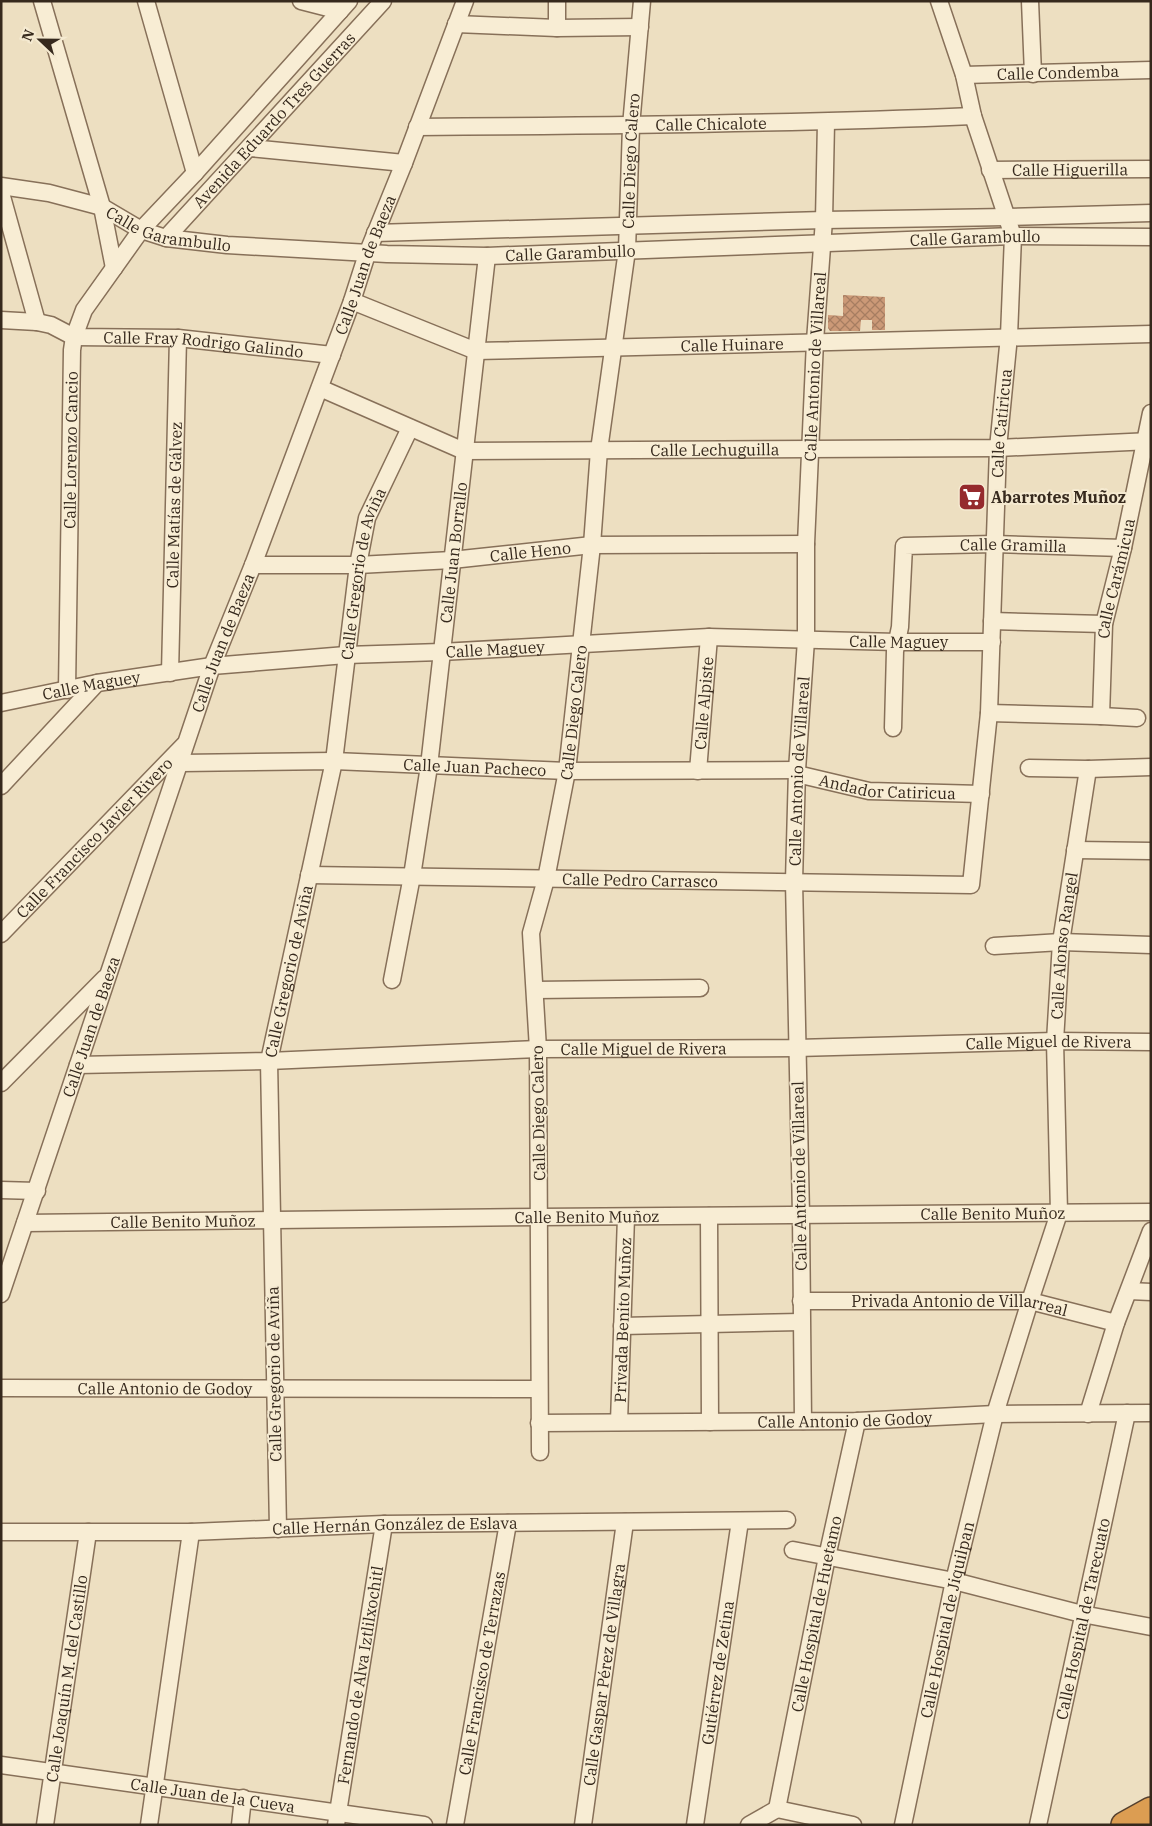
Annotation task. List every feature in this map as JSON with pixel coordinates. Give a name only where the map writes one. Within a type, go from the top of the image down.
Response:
[{"type":"highway","points":[[1124,1825],[1151,1810]]},
{"type":"street","points":[[42,1],[102,208],[114,268]]},
{"type":"street","points":[[146,1],[195,173]]},
{"type":"street","points":[[301,1],[344,6]]},
{"type":"street","name":"Avenida Eduardo Tres Guerras","points":[[166,238],[383,1]]},
{"type":"street","name":"Calle Juan de Baeza","points":[[1,1294],[181,763],[212,666],[253,565],[352,301],[367,254],[404,163],[464,1]]},
{"type":"street","points":[[556,28],[557,1]]},
{"type":"street","name":"Calle Diego Calero","points":[[540,1452],[538,1049],[531,933],[546,879],[567,771],[592,545],[599,450],[627,250],[632,126],[642,1]]},
{"type":"street","name":"Calle Catiricua","points":[[939,1],[964,75],[973,116],[990,170],[1013,236],[1009,336],[998,448],[989,713],[971,885]]},
{"type":"street","points":[[1030,1],[1033,74]]},
{"type":"street","name":"Avenida Eduardo Tres Guerras","points":[[141,230],[195,173],[344,6]]},
{"type":"street","points":[[456,24],[556,28],[640,27]]},
{"type":"street","name":"Calle Condemba","points":[[964,75],[1151,70]]},
{"type":"street","name":"Calle Chicalote","points":[[417,127],[632,126],[826,122],[973,116]]},
{"type":"street","name":"Calle Antonio de Villareal","points":[[802,1421],[801,1215],[794,881],[797,772],[806,640],[806,544],[815,341],[824,220],[826,122]]},
{"type":"street","points":[[250,148],[404,163]]},
{"type":"street","name":"Calle Higuerilla","points":[[990,170],[1151,169]]},
{"type":"street","name":"Calle Garambullo","points":[[1,186],[49,193],[102,208],[141,230],[166,238],[227,245],[367,254],[487,256],[1013,236],[1151,237]]},
{"type":"street","points":[[1,193],[37,322]]},
{"type":"street","name":"Calle Garambullo","points":[[375,233],[1151,213]]},
{"type":"street","name":"Calle Lorenzo Cancio","points":[[67,690],[72,350],[74,337],[84,310],[141,230]]},
{"type":"street","name":"Calle Juan Borrallo","points":[[392,980],[412,876],[429,766],[487,256]]},
{"type":"street","name":"Calle Huinare","points":[[352,301],[476,351],[1009,336],[1151,334]]},
{"type":"street","points":[[1,320],[37,322],[51,325],[74,337]]},
{"type":"street","name":"Calle Fray Rodrigo Galindo","points":[[74,337],[178,338],[332,355]]},
{"type":"street","name":"Calle Matías de Gálvez","points":[[170,673],[178,338]]},
{"type":"street","name":"Calle Lechuguilla","points":[[320,388],[464,451],[998,448],[1148,441]]},
{"type":"street","name":"Calle Carámicua","points":[[1101,716],[1104,624],[1148,441],[1151,413]]},
{"type":"street","name":"Calle Gregorio de Aviña","points":[[278,1529],[269,1061],[334,762],[358,565],[367,518],[410,428]]},
{"type":"street","name":"Calle Heno","points":[[253,565],[358,565],[452,560],[592,545],[806,544]]},
{"type":"street","name":"Calle Gramilla","points":[[897,642],[900,627],[904,546],[994,544],[1123,548]]},
{"type":"street","points":[[992,621],[1104,624]]},
{"type":"street","name":"Calle Maguey","points":[[1,703],[97,683],[212,666],[346,655],[441,652],[709,637],[897,642],[992,642]]},
{"type":"street","name":"Calle Alpiste","points":[[698,771],[709,637]]},
{"type":"street","points":[[893,728],[895,651],[897,642]]},
{"type":"street","points":[[1,786],[97,683]]},
{"type":"street","points":[[989,713],[1137,718]]},
{"type":"street","name":"Calle Francisco Javier Rivero","points":[[1,934],[187,742]]},
{"type":"street","name":"Calle Juan Pacheco","points":[[181,763],[334,762],[567,771],[797,772]]},
{"type":"street","points":[[1029,768],[1151,767]]},
{"type":"street","name":"Calle Alonso Rangel","points":[[995,1414],[1059,1213],[1055,1041],[1061,942],[1088,769]]},
{"type":"street","name":"Andador Catiricua","points":[[797,772],[869,791],[981,794]]},
{"type":"street","points":[[1075,850],[1151,851]]},
{"type":"street","name":"Calle Pedro Carrasco","points":[[309,874],[971,885]]},
{"type":"street","points":[[994,946],[1061,942],[1151,945]]},
{"type":"street","points":[[1,1083],[108,974]]},
{"type":"street","points":[[535,990],[700,988]]},
{"type":"street","name":"Calle Miguel de Rivera","points":[[78,1065],[269,1061],[538,1049],[797,1048],[1055,1041],[1151,1042]]},
{"type":"street","points":[[1,1190],[37,1191]]},
{"type":"street","name":"Calle Benito Muñoz","points":[[24,1223],[1151,1212]]},
{"type":"street","points":[[709,1216],[710,1422]]},
{"type":"street","name":"Privada Benito Muñoz","points":[[619,1422],[626,1217]]},
{"type":"street","points":[[1088,1414],[1116,1323],[1151,1232]]},
{"type":"street","points":[[1129,1291],[1151,1292]]},
{"type":"street","name":"Privada Antonio de Villarreal","points":[[801,1301],[1030,1301],[1116,1323]]},
{"type":"street","points":[[622,1326],[801,1322]]},
{"type":"street","name":"Calle Antonio de Godoy","points":[[1,1388],[539,1389]]},
{"type":"street","name":"Calle Antonio de Godoy","points":[[539,1423],[857,1421],[995,1414],[1151,1412]]},
{"type":"street","name":"Calle Hospital de Tarecuato","points":[[1038,1825],[1082,1614],[1127,1413]]},
{"type":"street","name":"Calle Hospital de Jiquilpan","points":[[903,1825],[954,1581],[995,1414]]},
{"type":"street","name":"Calle Hospital de Huetamo","points":[[776,1809],[857,1421]]},
{"type":"street","name":"Calle Hernán González de Eslava","points":[[1,1532],[191,1532],[384,1524],[787,1520]]},
{"type":"street","name":"Gutiérrez de Zetina","points":[[695,1825],[740,1521]]},
{"type":"street","name":"Calle Gaspar Pérez de Villagra","points":[[583,1825],[625,1522]]},
{"type":"street","name":"Calle Francisco de Terrazas","points":[[455,1825],[508,1523]]},
{"type":"street","name":"Fernando de Alva Iztlilxochitl","points":[[337,1819],[384,1524]]},
{"type":"street","name":"Calle Joaquín M. del Castillo","points":[[45,1825],[88,1532]]},
{"type":"street","points":[[148,1825],[191,1532]]},
{"type":"street","points":[[793,1550],[954,1581],[1082,1614],[1151,1627]]},
{"type":"street","name":"Calle Juan de la Cueva","points":[[1,1765],[244,1798],[337,1819],[424,1825]]},
{"type":"street","points":[[240,1825],[244,1798]]},
{"type":"street","points":[[749,1825],[776,1809],[853,1825]]},
{"type":"building","points":[[843,295],[885,297],[885,330],[872,330],[872,320],[861,320],[860,331],[830,331],[828,328],[828,315],[843,316]]},
{"type":"place","name":"Abarrotes Muñoz","points":[[972,497]]}]
